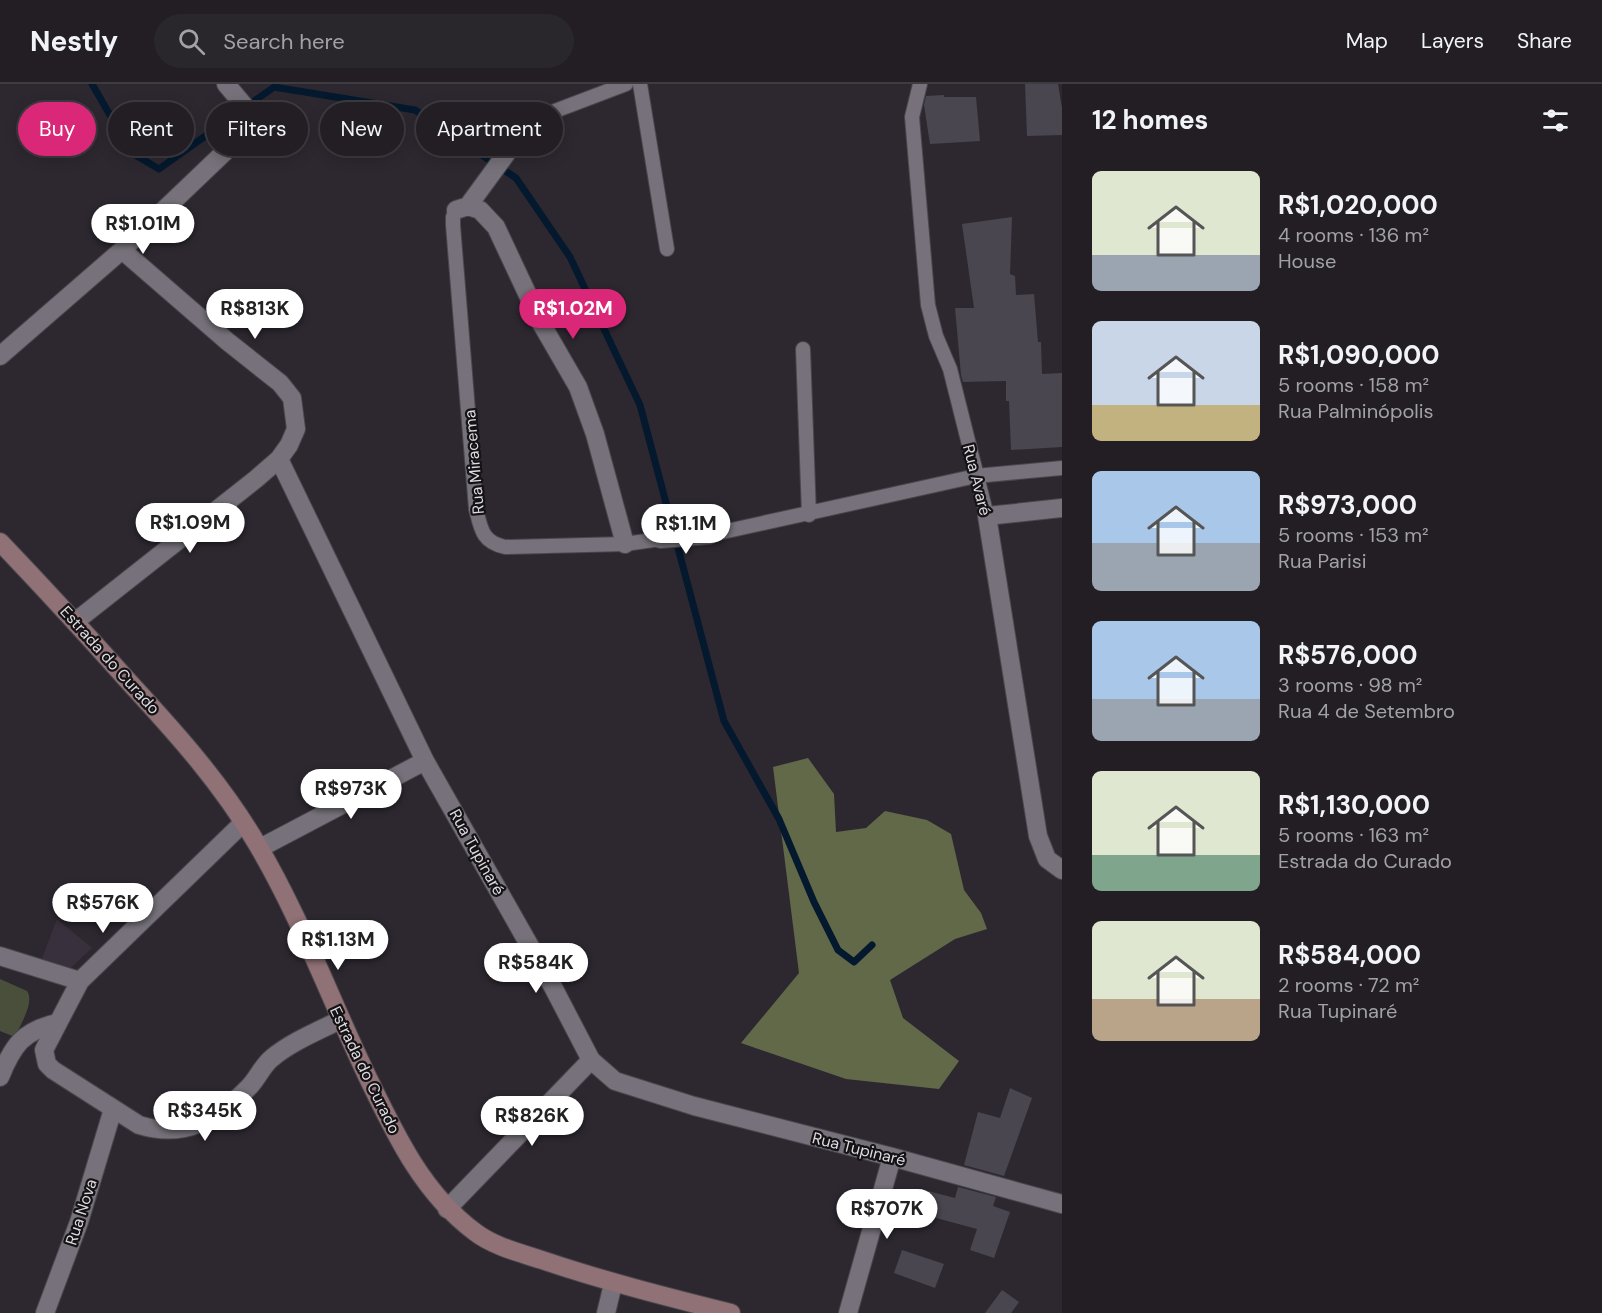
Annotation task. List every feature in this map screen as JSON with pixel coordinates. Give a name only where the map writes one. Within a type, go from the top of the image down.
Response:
[{"type":"main road","name":"Estrada do Curado","points":[[0,542],[76,621],[199,759],[260,848],[404,1151],[447,1209],[477,1234],[513,1250],[613,1284],[731,1313]]},
{"type":"street","points":[[0,356],[122,250],[257,121],[226,84]]},
{"type":"street","points":[[462,208],[504,156]]},
{"type":"street","points":[[462,208],[480,210],[496,228],[541,323],[578,387],[595,434],[625,544]]},
{"type":"street","points":[[76,621],[279,459],[296,429],[292,398],[280,383],[122,250]]},
{"type":"street","name":"Rua Tupinaré","points":[[279,459],[425,760],[553,987],[591,1060],[615,1081],[660,1095],[1062,1204]]},
{"type":"street","points":[[987,516],[1062,508]]},
{"type":"street","name":"Rua Avaré","points":[[987,516],[1038,836],[1047,859],[1062,870]]},
{"type":"street","name":"Rua Miracema","points":[[660,539],[708,536]]},
{"type":"street","points":[[260,848],[425,760]]},
{"type":"street","points":[[243,823],[80,981],[44,1050],[47,1064],[139,1125],[154,1130],[173,1131],[194,1127],[214,1116],[249,1088],[273,1057],[340,1020]]},
{"type":"street","points":[[0,956],[80,981]]},
{"type":"street","points":[[0,1077],[16,1044],[32,1031],[57,1023]]},
{"type":"street","points":[[447,1209],[591,1060]]},
{"type":"street","name":"Rua Nova","points":[[45,1313],[79,1222],[114,1109]]},
{"type":"street","points":[[848,1313],[892,1157]]},
{"type":"street","points":[[606,1313],[613,1284]]},
{"type":"lane","points":[[563,108],[626,84]]},
{"type":"lane","points":[[640,84],[667,249]]},
{"type":"lane","name":"Rua Avaré","points":[[920,84],[912,117],[928,305],[936,336],[950,369],[987,516]]},
{"type":"lane","name":"Rua Miracema","points":[[462,208],[453,217],[453,225],[476,509],[482,534],[487,540],[505,546],[625,544],[660,539]]},
{"type":"lane","points":[[803,349],[809,515]]},
{"type":"lane","name":"Rua Miracema","points":[[708,536],[976,476],[1062,468]]},
{"type":"shaded area","points":[[57,919],[92,948],[65,973],[40,964]]},
{"type":"green space","points":[[808,758],[834,794],[836,832],[866,828],[885,811],[927,820],[951,834],[964,890],[981,913],[987,929],[955,939],[890,980],[903,1018],[959,1061],[939,1089],[846,1079],[741,1043],[799,973],[773,767]]},
{"type":"green space","points":[[0,979],[27,991],[29,996],[26,1014],[15,1037],[0,1031]]},
{"type":"building","points":[[1025,84],[1058,84],[1062,108],[1062,135],[1027,136]]},
{"type":"building","points":[[944,95],[944,97],[976,97],[980,141],[930,144],[924,105],[926,96]]},
{"type":"building","points":[[1012,217],[1010,274],[1015,276],[1016,295],[1034,294],[1038,342],[1041,342],[1042,374],[1062,373],[1062,447],[1011,450],[1006,381],[963,382],[961,375],[955,308],[974,308],[962,224]]},
{"type":"building","points":[[1010,1088],[1032,1098],[1004,1176],[964,1165],[978,1112],[1000,1118]]},
{"type":"building","points":[[958,1187],[996,1197],[993,1206],[1010,1212],[994,1258],[970,1250],[977,1229],[914,1212],[920,1189],[955,1198]]},
{"type":"building","points":[[902,1250],[944,1264],[935,1288],[894,1273]]},
{"type":"building","points":[[1002,1290],[1019,1302],[1011,1313],[985,1313]]},
{"type":"waterway","points":[[92,84],[132,153],[159,169],[274,87],[415,110],[516,178],[570,257],[640,405],[724,721],[779,819],[814,902],[838,950],[854,962],[872,945]]}]
